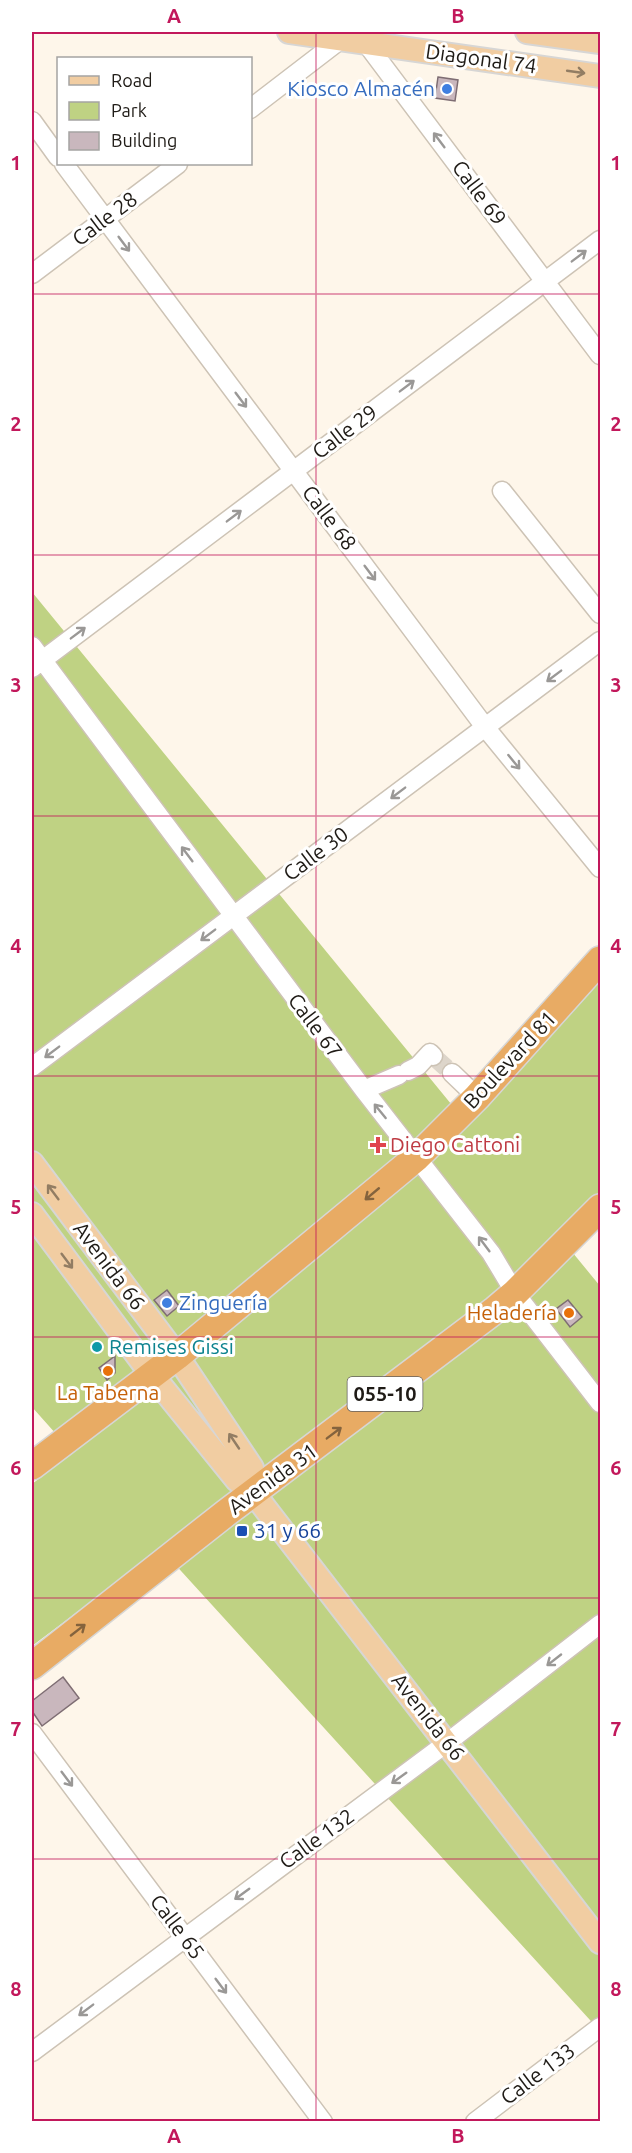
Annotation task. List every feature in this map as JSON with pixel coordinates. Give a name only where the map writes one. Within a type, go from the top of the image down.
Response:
[{"type":"highway","name":"Boulevard 81","points":[[417,1157],[477,1097],[600,960]]},
{"type":"highway","points":[[32,1466],[177,1356],[417,1157]]},
{"type":"highway","name":"055-10","points":[[516,1293],[600,1208]]},
{"type":"highway","name":"Avenida 31","points":[[32,1666],[226,1514],[516,1293]]},
{"type":"main road","name":"Diagonal 74","points":[[289,32],[354,36],[600,76]]},
{"type":"main road","name":"Diagonal 74","points":[[527,32],[600,42]]},
{"type":"main road","name":"Avenida 66","points":[[32,1163],[177,1356],[252,1468],[254,1494]]},
{"type":"main road","name":"Avenida 66","points":[[32,1214],[152,1375],[237,1480],[254,1494],[448,1742],[600,1942]]},
{"type":"street","points":[[252,108],[354,36]]},
{"type":"street","name":"Calle 69","points":[[354,36],[546,282],[600,355]]},
{"type":"street","points":[[32,121],[57,156]]},
{"type":"street","name":"Calle 68","points":[[65,165],[485,727],[600,868]]},
{"type":"street","name":"Calle 28","points":[[32,274],[177,165]]},
{"type":"street","name":"Calle 29","points":[[35,658],[294,471],[600,240]]},
{"type":"street","points":[[502,491],[600,614]]},
{"type":"street","name":"Calle 30","points":[[32,1067],[600,640]]},
{"type":"street","name":"Calle 67","points":[[35,658],[491,1254],[516,1293],[600,1403]]},
{"type":"street","points":[[364,1090],[417,1066],[430,1053],[434,1056]]},
{"type":"street","points":[[452,1073],[477,1097]]},
{"type":"street","name":"Calle 132","points":[[32,2052],[184,1936],[448,1742],[600,1624]]},
{"type":"street","name":"Calle 65","points":[[32,1732],[323,2121]]},
{"type":"street","name":"Calle 133","points":[[475,2121],[600,2026]]},
{"type":"green space","points":[[32,592],[465,1121],[600,974],[600,1191],[559,1236],[600,1286],[600,2031],[161,1549],[32,1646],[32,1484],[73,1453],[32,1407]]},
{"type":"building","name":"Kiosco Almacén","points":[[438,77],[458,80],[455,101],[435,98]]},
{"type":"building","name":"Zinguería","points":[[167,1290],[179,1306],[167,1316],[154,1300]]},
{"type":"building","name":"Heladería","points":[[568,1300],[582,1317],[570,1327],[556,1309]]},
{"type":"building","name":"La Taberna","points":[[115,1356],[115,1373],[107,1380],[99,1368]]},
{"type":"building","points":[[63,1677],[79,1698],[42,1726],[32,1711],[32,1701]]},
{"type":"tunnel","points":[[433,1056],[452,1073]]},
{"type":"place","name":"Kiosco Almacén","points":[[447,89]]},
{"type":"place","name":"Diego Cattoni","points":[[378,1145]]},
{"type":"place","name":"Zinguería","points":[[167,1303]]},
{"type":"place","name":"Heladería","points":[[569,1313]]},
{"type":"place","name":"Remises Gissi","points":[[97,1347]]},
{"type":"place","name":"La Taberna","points":[[108,1371]]},
{"type":"place","name":"31 y 66","points":[[242,1531]]}]
